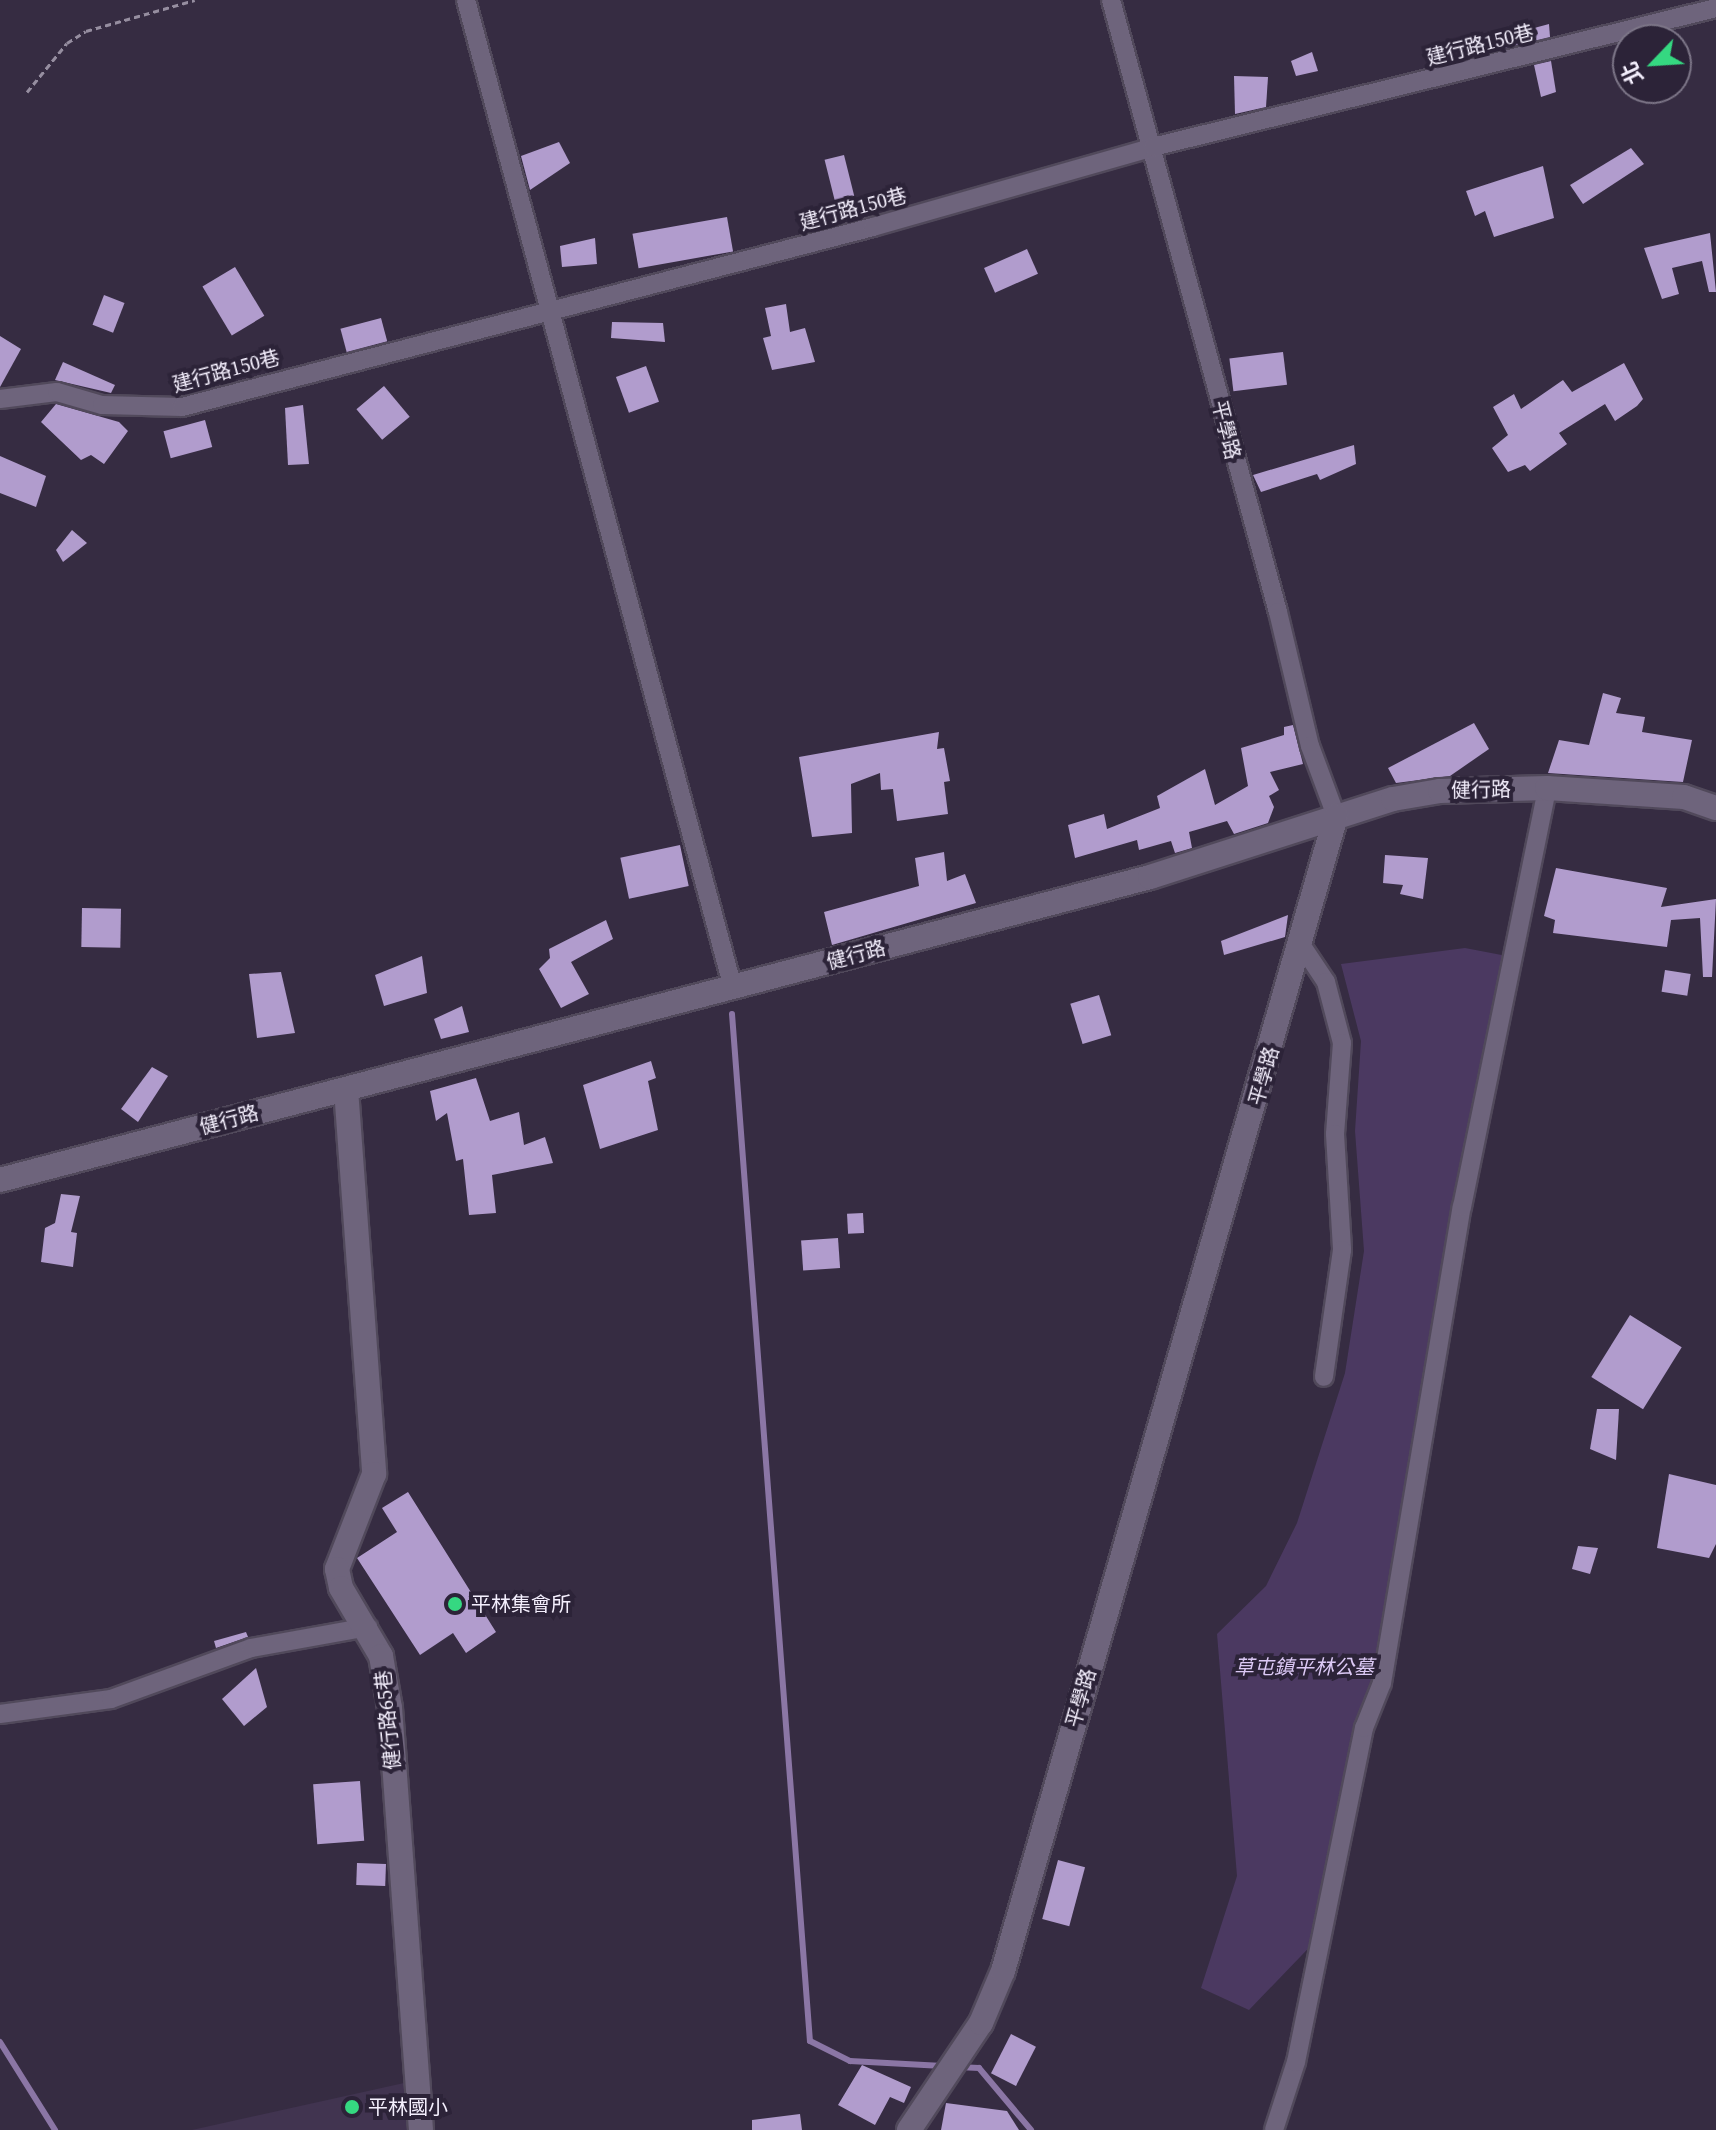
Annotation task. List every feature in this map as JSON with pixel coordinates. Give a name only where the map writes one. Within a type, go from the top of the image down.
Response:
[{"type":"street","points":[[466,0],[733,988]]},
{"type":"street","name":"平學路","points":[[909,2130],[981,2023],[1003,1971],[1302,946],[1336,816],[1310,746],[1153,147],[1111,0]]},
{"type":"street","name":"建行路150巷","points":[[0,399],[57,392],[102,405],[182,407],[873,227],[1153,147],[1716,8]]},
{"type":"street","points":[[1274,2130],[1296,2062],[1357,1782],[1364,1728],[1382,1683],[1462,1207],[1547,788]]},
{"type":"street","name":"健行路","points":[[0,1180],[1150,877],[1336,816],[1440,791],[1547,788],[1684,797],[1716,808]]},
{"type":"street","points":[[1302,946],[1326,982],[1342,1043],[1335,1134],[1342,1250],[1324,1377]]},
{"type":"street","name":"健行路65巷","points":[[346,1089],[374,1444],[367,1503],[337,1569],[341,1588],[368,1627],[381,1656],[390,1708],[421,2130]]},
{"type":"street","points":[[0,1714],[111,1699],[251,1648],[368,1627]]},
{"type":"path","points":[[27,92],[67,43],[86,31],[195,0]]},
{"type":"shaded area","name":"平林國小","points":[[404,2083],[407,2130],[192,2130]]},
{"type":"green space","name":"草屯鎮平林公墓","points":[[1465,948],[1512,957],[1326,1930],[1249,2010],[1201,1988],[1237,1876],[1217,1634],[1266,1586],[1297,1523],[1345,1373],[1364,1251],[1355,1131],[1361,1041],[1341,964]]},
{"type":"building","points":[[1549,24],[1550,37],[1476,55],[1474,44]]},
{"type":"building","points":[[1312,52],[1318,71],[1296,76],[1291,61]]},
{"type":"building","points":[[1551,61],[1556,92],[1541,97],[1534,65]]},
{"type":"building","points":[[1234,76],[1268,77],[1266,107],[1235,114]]},
{"type":"building","points":[[559,142],[570,163],[530,190],[521,156]]},
{"type":"building","points":[[1631,148],[1644,164],[1583,204],[1570,185]]},
{"type":"building","points":[[844,155],[859,217],[840,222],[825,160]]},
{"type":"building","points":[[1543,166],[1554,218],[1494,237],[1485,211],[1475,216],[1466,191]]},
{"type":"building","points":[[727,217],[733,251],[639,268],[632,234]]},
{"type":"building","points":[[1710,233],[1716,292],[1709,292],[1702,261],[1672,268],[1679,294],[1662,299],[1644,248]]},
{"type":"building","points":[[595,238],[597,264],[562,267],[560,246]]},
{"type":"building","points":[[1027,249],[1038,274],[995,293],[984,268]]},
{"type":"building","points":[[235,267],[264,316],[232,335],[202,287]]},
{"type":"building","points":[[104,295],[125,303],[113,333],[93,325]]},
{"type":"building","points":[[786,304],[790,332],[805,328],[815,362],[772,370],[763,338],[771,336],[765,308]]},
{"type":"building","points":[[381,318],[387,341],[347,352],[340,329]]},
{"type":"building","points":[[612,322],[663,323],[665,342],[611,338]]},
{"type":"building","points":[[0,336],[21,349],[0,387]]},
{"type":"building","points":[[1283,352],[1287,385],[1233,391],[1229,359]]},
{"type":"building","points":[[63,362],[115,385],[111,393],[55,380]]},
{"type":"building","points":[[1624,363],[1643,399],[1637,406],[1615,421],[1605,404],[1559,433],[1567,444],[1530,471],[1525,465],[1508,472],[1492,448],[1508,435],[1493,407],[1514,394],[1521,409],[1563,380],[1572,392]]},
{"type":"building","points":[[646,366],[659,402],[629,413],[616,377]]},
{"type":"building","points":[[384,386],[410,417],[382,440],[356,409]]},
{"type":"building","points":[[56,404],[119,422],[128,431],[104,464],[91,455],[81,460],[41,422]]},
{"type":"building","points":[[303,405],[309,464],[288,465],[285,408]]},
{"type":"building","points":[[205,420],[212,447],[171,458],[163,431]]},
{"type":"building","points":[[1354,445],[1356,464],[1320,480],[1317,474],[1261,492],[1253,475]]},
{"type":"building","points":[[0,456],[46,476],[36,507],[0,493]]},
{"type":"building","points":[[72,530],[87,543],[63,562],[56,550]]},
{"type":"building","points":[[1603,693],[1621,698],[1616,713],[1645,717],[1642,732],[1692,740],[1683,782],[1548,773],[1559,740],[1589,745]]},
{"type":"building","points":[[1474,723],[1489,749],[1450,776],[1396,783],[1388,768]]},
{"type":"building","points":[[1293,725],[1303,764],[1270,772],[1279,790],[1269,796],[1274,807],[1268,823],[1234,834],[1227,821],[1189,832],[1192,848],[1175,853],[1171,841],[1139,850],[1137,840],[1075,858],[1068,825],[1104,814],[1107,829],[1160,808],[1157,796],[1205,769],[1215,805],[1248,786],[1241,748],[1284,735],[1284,727]]},
{"type":"building","points":[[939,732],[937,749],[944,748],[950,781],[944,782],[948,814],[897,821],[893,789],[881,790],[880,773],[851,784],[852,833],[812,837],[799,757]]},
{"type":"building","points":[[680,845],[689,886],[629,899],[620,858]]},
{"type":"building","points":[[944,852],[947,881],[965,874],[976,903],[832,945],[824,912],[919,886],[915,858]]},
{"type":"building","points":[[1385,855],[1428,858],[1423,899],[1400,894],[1403,885],[1383,883]]},
{"type":"building","points":[[1556,868],[1667,888],[1661,907],[1716,899],[1712,977],[1703,977],[1700,918],[1671,920],[1667,947],[1553,933],[1555,920],[1544,916]]},
{"type":"building","points":[[82,908],[121,909],[120,948],[81,947]]},
{"type":"building","points":[[1288,915],[1285,937],[1224,955],[1221,941]]},
{"type":"building","points":[[606,920],[613,939],[571,962],[589,994],[561,1008],[539,969],[550,958],[549,949]]},
{"type":"building","points":[[422,956],[427,993],[384,1006],[375,975]]},
{"type":"building","points":[[1665,970],[1691,974],[1687,996],[1662,992]]},
{"type":"building","points":[[281,972],[295,1033],[257,1038],[249,974]]},
{"type":"building","points":[[1099,995],[1111,1035],[1083,1044],[1070,1004]]},
{"type":"building","points":[[462,1006],[469,1032],[441,1039],[434,1019]]},
{"type":"building","points":[[651,1061],[656,1078],[648,1081],[658,1130],[600,1149],[583,1085]]},
{"type":"building","points":[[152,1067],[168,1076],[138,1122],[121,1109]]},
{"type":"building","points":[[476,1078],[490,1121],[519,1112],[524,1145],[545,1137],[553,1163],[492,1175],[496,1213],[469,1215],[463,1159],[456,1161],[447,1113],[436,1121],[430,1091]]},
{"type":"building","points":[[61,1194],[80,1196],[71,1232],[77,1233],[73,1267],[41,1262],[45,1228],[55,1223]]},
{"type":"building","points":[[863,1213],[864,1233],[848,1234],[847,1214]]},
{"type":"building","points":[[838,1238],[840,1268],[803,1271],[801,1241]]},
{"type":"building","points":[[1630,1315],[1682,1347],[1643,1409],[1591,1377]]},
{"type":"building","points":[[1597,1409],[1619,1409],[1616,1460],[1590,1449]]},
{"type":"building","points":[[1669,1474],[1716,1485],[1716,1544],[1709,1558],[1657,1548]]},
{"type":"building","points":[[408,1492],[496,1632],[466,1653],[453,1633],[420,1655],[357,1558],[397,1532],[382,1508]]},
{"type":"building","points":[[1578,1546],[1598,1548],[1590,1574],[1572,1569]]},
{"type":"building","points":[[246,1632],[248,1637],[216,1648],[214,1641]]},
{"type":"building","points":[[256,1668],[267,1707],[244,1726],[222,1699]]},
{"type":"building","points":[[360,1781],[364,1841],[317,1844],[313,1784]]},
{"type":"building","points":[[1058,1860],[1085,1867],[1069,1926],[1042,1919]]},
{"type":"building","points":[[357,1863],[386,1864],[385,1886],[356,1885]]},
{"type":"building","points":[[1011,2034],[1036,2047],[1016,2086],[991,2073]]},
{"type":"building","points":[[862,2065],[911,2087],[904,2103],[890,2097],[875,2125],[838,2105]]},
{"type":"building","points":[[946,2103],[1007,2111],[1019,2130],[941,2130]]},
{"type":"building","points":[[800,2114],[802,2130],[752,2130],[752,2120]]},
{"type":"waterway","points":[[732,1014],[810,2041],[850,2061],[943,2066]]},
{"type":"waterway","points":[[0,2042],[55,2130]]},
{"type":"waterway","points":[[958,2067],[979,2068],[1031,2130]]},
{"type":"place","name":"平林集會所","points":[[455,1604]]},
{"type":"place","name":"平林國小","points":[[352,2107]]}]
